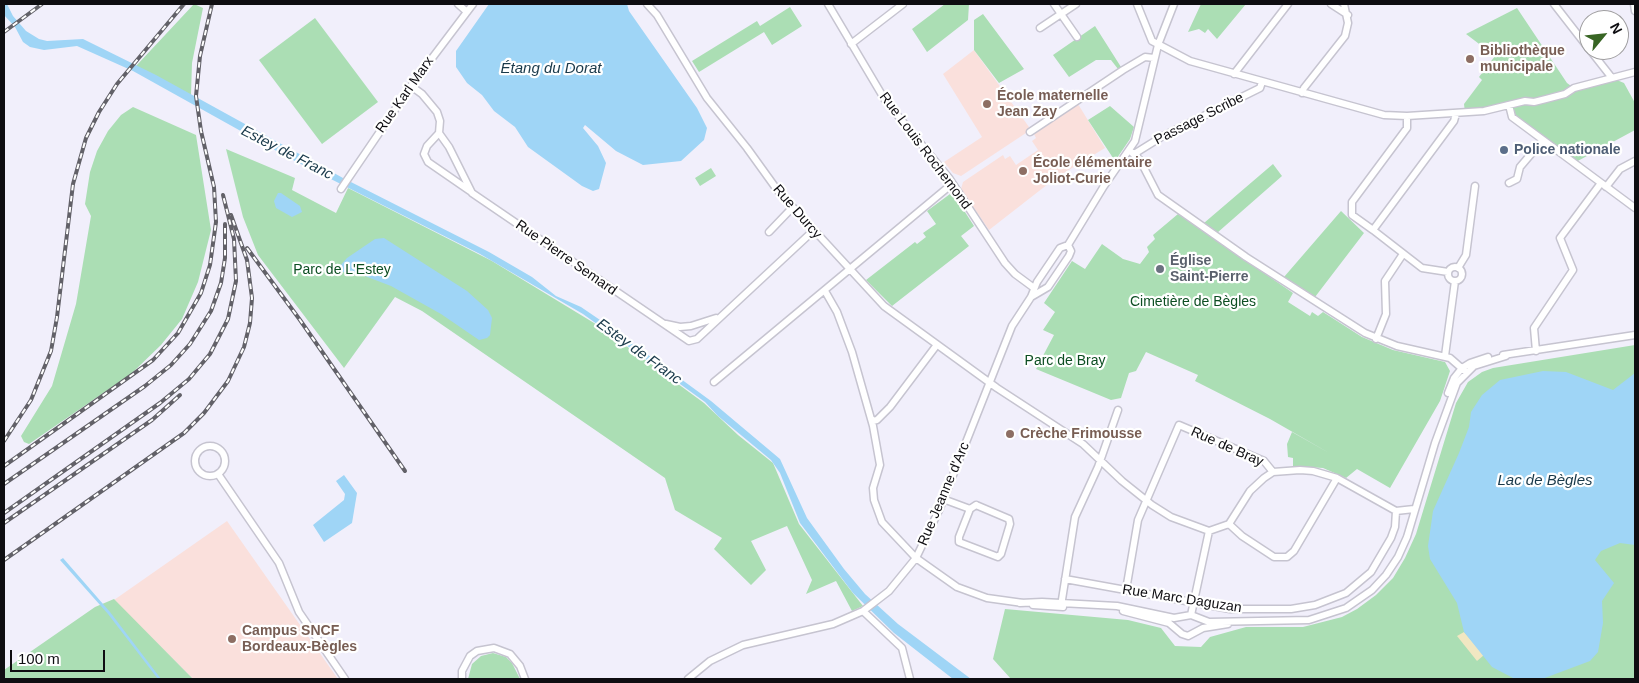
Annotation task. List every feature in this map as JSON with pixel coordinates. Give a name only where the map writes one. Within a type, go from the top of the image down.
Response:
[{"type":"street","points":[[458,4],[467,12]]},
{"type":"street","name":"Rue Karl Marx","points":[[342,187],[411,86],[473,4]]},
{"type":"street","name":"Rue Durcy","points":[[648,4],[657,15],[706,98],[792,208],[884,306],[936,346],[1070,435],[1100,458],[1145,500],[1171,517],[1209,531]]},
{"type":"street","name":"Rue Louis Rochemond","points":[[828,4],[885,100],[952,184],[1005,263],[1015,274],[1034,288]]},
{"type":"street","points":[[851,44],[903,4]]},
{"type":"street","points":[[1054,4],[1076,37]]},
{"type":"street","points":[[1040,28],[1076,4]]},
{"type":"street","points":[[1137,4],[1150,39],[1190,61],[1370,112],[1408,116],[1484,111],[1565,94],[1574,88],[1635,72]]},
{"type":"street","points":[[1174,4],[1154,58],[1132,152],[1140,160],[1154,190],[1166,201],[1292,287],[1376,339],[1396,346],[1445,356],[1453,359],[1464,370]]},
{"type":"street","points":[[1234,74],[1288,4]]},
{"type":"street","points":[[1331,4],[1348,15]]},
{"type":"street","points":[[1302,93],[1348,30],[1348,15],[1344,4]]},
{"type":"street","points":[[1554,4],[1579,35]]},
{"type":"street","points":[[1634,4],[1635,10]]},
{"type":"street","points":[[1030,132],[1122,70],[1145,57],[1154,58]]},
{"type":"street","points":[[1598,60],[1612,78]]},
{"type":"street","name":"Passage Scribe","points":[[1132,152],[1260,88],[1262,82]]},
{"type":"street","name":"Rue Pierre Semard","points":[[411,86],[422,94],[437,112],[440,121],[439,133],[427,146],[424,154],[428,162],[660,323],[693,342],[813,231]]},
{"type":"street","points":[[1509,105],[1512,117],[1635,208]]},
{"type":"street","points":[[1373,230],[1454,121],[1456,114]]},
{"type":"street","points":[[1408,116],[1407,128],[1352,202],[1352,215],[1422,268],[1448,272]]},
{"type":"street","name":"Rue Pierre Semard","points":[[439,133],[449,147],[472,193]]},
{"type":"street","points":[[1509,183],[1517,179],[1520,167],[1543,140]]},
{"type":"street","name":"Rue Jeanne d'Arc","points":[[688,679],[710,661],[743,645],[833,624],[865,610],[876,603],[892,587],[916,558],[943,499],[1012,326],[1060,248],[1068,245],[1104,186],[1132,152]]},
{"type":"street","points":[[1536,351],[1534,328],[1574,270],[1560,241],[1566,230],[1603,185],[1620,169],[1635,161]]},
{"type":"street","points":[[714,382],[850,271],[952,184]]},
{"type":"street","points":[[1458,268],[1466,255],[1475,186]]},
{"type":"street","points":[[769,232],[792,208]]},
{"type":"street","name":"Rue Jeanne d'Arc","points":[[1031,297],[1048,286],[1069,256],[1071,251],[1068,245]]},
{"type":"street","points":[[1376,339],[1386,314],[1384,281],[1403,254]]},
{"type":"street","points":[[1448,272],[1452,268],[1458,268]]},
{"type":"street","points":[[1445,356],[1455,281],[1461,276],[1458,268]]},
{"type":"street","points":[[1448,272],[1449,278],[1455,281]]},
{"type":"street","points":[[825,291],[837,312],[852,352],[872,421],[880,465],[873,488],[876,510],[889,532],[916,558],[962,590],[993,600],[1132,608],[1182,617],[1194,617],[1206,622],[1312,620],[1339,611],[1356,602],[1372,590],[1392,567],[1407,537],[1452,383],[1464,370],[1484,358],[1635,335]]},
{"type":"street","name":"Rue Pierre Semard","points":[[660,323],[680,327],[691,326],[722,315]]},
{"type":"street","points":[[872,421],[877,420],[890,407],[936,346]]},
{"type":"street","points":[[1061,605],[1075,517],[1118,410]]},
{"type":"street","name":"Rue de Bray","points":[[1145,500],[1179,425],[1264,461],[1272,472]]},
{"type":"street","points":[[214,446],[222,452],[224,466],[218,474],[208,476],[197,468],[195,460],[201,449],[214,446]]},
{"type":"street","points":[[1197,632],[1199,626],[1194,617],[1194,602],[1209,531],[1230,524],[1250,491],[1272,472],[1313,471],[1337,478],[1396,511],[1414,509]]},
{"type":"street","points":[[218,474],[279,563],[298,612],[346,679]]},
{"type":"street","points":[[1230,524],[1242,536],[1274,557],[1287,557],[1294,551],[1337,478]]},
{"type":"street","points":[[943,499],[970,509]]},
{"type":"street","points":[[1126,590],[1138,520],[1145,500]]},
{"type":"street","points":[[976,505],[1009,519],[1010,524],[998,557],[959,542],[959,537],[970,509],[976,505]]},
{"type":"street","name":"Rue Marc Daguzan","points":[[1065,579],[1238,610],[1300,608],[1333,600],[1355,587],[1376,566],[1391,538],[1395,527],[1396,511]]},
{"type":"street","points":[[1061,605],[1133,613],[1169,623],[1185,636],[1192,636],[1206,628],[1234,622]]},
{"type":"street","points":[[865,610],[902,648],[910,679]]},
{"type":"street","points":[[1178,629],[1178,622],[1182,617]]},
{"type":"street","points":[[462,679],[462,670],[470,656],[478,651],[494,648],[510,654],[520,666],[525,679]]},
{"type":"shaded area","name":"École maternelle Jean Zay","points":[[974,50],[1029,127],[1026,133],[961,176],[953,173],[944,162],[982,137],[943,74]]},
{"type":"shaded area","name":"École élémentaire Joliot-Curie","points":[[1078,104],[1105,148],[1057,177],[989,230],[961,189],[963,182],[1003,155],[1005,159],[1010,156],[1016,165],[1038,150],[1032,141],[1036,138],[1034,134]]},
{"type":"shaded area","name":"Campus SNCF Bordeaux-Bègles","points":[[227,521],[338,679],[193,679],[114,600]]},
{"type":"green space","points":[[194,4],[203,8],[192,63],[191,95],[136,66]]},
{"type":"green space","points":[[945,4],[969,4],[968,20],[927,52],[912,29]]},
{"type":"green space","points":[[1201,4],[1246,4],[1217,39],[1208,29],[1205,33],[1199,29],[1188,32]]},
{"type":"green space","points":[[790,7],[802,26],[772,45],[764,32],[699,72],[692,61],[757,21],[760,26]]},
{"type":"green space","points":[[1517,8],[1567,83],[1574,88],[1612,78],[1624,83],[1635,103],[1635,130],[1574,163],[1512,117],[1509,105],[1465,113],[1464,104],[1482,80],[1479,77],[1495,56],[1466,34]]},
{"type":"green space","points":[[983,14],[1024,69],[999,83],[974,50],[974,20]]},
{"type":"green space","points":[[315,18],[378,102],[322,144],[259,60]]},
{"type":"green space","points":[[1095,26],[1121,67],[1118,69],[1111,60],[1096,60],[1069,77],[1053,55]]},
{"type":"green space","points":[[1110,106],[1134,127],[1130,139],[1115,161],[1088,120]]},
{"type":"green space","points":[[133,107],[196,135],[211,230],[198,282],[182,319],[161,345],[131,374],[29,444],[24,442],[21,436],[52,386],[76,304],[91,216],[85,204],[90,172],[97,151],[108,131],[121,115]]},
{"type":"green space","name":"Parc de L'Estey","points":[[226,149],[295,178],[292,190],[336,213],[348,188],[492,261],[599,326],[704,403],[738,435],[773,463],[799,524],[863,606],[852,611],[836,581],[806,594],[812,580],[787,526],[751,541],[766,570],[751,585],[714,549],[722,538],[675,510],[665,478],[422,311],[395,297],[344,368],[258,255],[243,217]]},
{"type":"green space","points":[[1273,164],[1282,176],[1217,233],[1204,223]]},
{"type":"green space","points":[[711,168],[716,176],[700,186],[695,178]]},
{"type":"green space","points":[[950,194],[956,198],[974,226],[961,236],[969,246],[892,306],[866,280],[915,242],[917,244],[926,237],[923,233],[936,224],[927,211]]},
{"type":"green space","points":[[1341,211],[1364,233],[1315,297],[1284,277]]},
{"type":"green space","name":"Cimetière de Bègles","points":[[1178,214],[1293,293],[1288,302],[1310,316],[1312,312],[1318,316],[1323,312],[1362,337],[1393,350],[1445,362],[1450,371],[1440,401],[1390,488],[1357,469],[1346,478],[1323,468],[1293,466],[1293,458],[1288,457],[1287,444],[1292,432],[1331,454],[1270,419],[1195,381],[1198,375],[1146,352],[1136,371],[1129,373],[1121,398],[1111,400],[1036,369],[1054,335],[1043,330],[1055,312],[1044,303],[1072,261],[1085,269],[1102,244],[1123,259],[1140,264],[1149,252],[1147,247],[1155,239],[1153,235]]},
{"type":"green space","points":[[1635,345],[1635,679],[1011,679],[993,659],[1005,609],[1128,620],[1161,628],[1175,646],[1201,647],[1210,637],[1246,627],[1303,627],[1342,617],[1376,595],[1393,578],[1405,558],[1416,534],[1456,403],[1468,382],[1482,372],[1493,368]]},
{"type":"green space","points":[[114,599],[193,679],[4,679],[4,670],[95,607]]},
{"type":"green space","points":[[493,653],[506,657],[512,663],[520,679],[468,679],[472,664],[481,656]]},
{"type":"sand","points":[[1464,632],[1484,655],[1477,661],[1457,636]]},
{"type":"water","name":"Estey de Franc","points":[[4,4],[7,4],[13,16],[26,31],[39,39],[47,41],[83,39],[156,75],[343,178],[489,252],[532,277],[556,296],[581,307],[603,322],[711,401],[780,459],[807,518],[844,569],[865,594],[898,624],[971,679],[953,679],[894,633],[853,593],[800,523],[780,473],[771,460],[718,416],[705,402],[583,314],[480,254],[291,159],[133,71],[77,46],[44,50],[30,47],[23,42],[15,27],[4,15]]},
{"type":"water","name":"Étang du Dorat","points":[[489,4],[627,4],[629,11],[697,108],[707,128],[704,140],[681,161],[643,165],[616,151],[585,125],[583,128],[598,146],[606,163],[599,189],[593,191],[582,186],[528,147],[515,127],[494,111],[482,95],[467,83],[456,67],[456,51]]},
{"type":"water","points":[[278,193],[281,193],[300,206],[302,212],[292,217],[276,208],[274,201]]},
{"type":"water","points":[[384,238],[467,291],[488,310],[492,318],[490,335],[479,340],[441,314],[391,286],[357,273],[342,272],[340,266],[347,258],[375,239]]},
{"type":"water","name":"Lac de Bègles","points":[[1543,371],[1566,372],[1613,390],[1635,373],[1635,545],[1620,543],[1601,551],[1595,560],[1614,583],[1602,601],[1603,623],[1598,652],[1590,661],[1542,679],[1515,679],[1492,667],[1464,632],[1457,603],[1430,559],[1428,546],[1433,511],[1469,427],[1471,412],[1482,395],[1500,380]]},
{"type":"water","points":[[344,475],[357,493],[352,523],[324,542],[313,525],[344,500],[345,494],[336,481]]},
{"type":"water","points":[[63,558],[110,612],[161,679],[158,679],[108,614],[60,560]]},
{"type":"railway","points":[[4,32],[42,4]]},
{"type":"railway","points":[[4,441],[31,400],[51,351],[57,317],[73,184],[86,138],[99,112],[117,84],[184,4]]},
{"type":"railway","points":[[4,466],[153,360],[178,333],[201,293],[210,265],[216,222],[214,187],[201,131],[196,96],[200,56],[212,4]]},
{"type":"railway","points":[[4,513],[160,403],[189,379],[210,354],[228,319],[236,281],[234,239],[223,195]]},
{"type":"railway","points":[[4,560],[184,433],[204,413],[228,381],[244,347],[250,323],[252,298],[247,260],[231,215]]},
{"type":"railway","points":[[4,484],[145,386],[171,365],[190,344],[211,311],[221,283],[225,258],[225,224]]},
{"type":"railway","points":[[247,248],[300,320],[405,471]]},
{"type":"railway","points":[[4,523],[152,420],[180,395]]},
{"type":"place","name":"Bibliothèque municipale","points":[[1470,59]]},
{"type":"place","name":"École maternelle Jean Zay","points":[[987,104]]},
{"type":"place","name":"Police nationale","points":[[1504,150]]},
{"type":"place","name":"École élémentaire Joliot-Curie","points":[[1023,171]]},
{"type":"place","name":"Église Saint-Pierre","points":[[1160,269]]},
{"type":"place","name":"Crèche Frimousse","points":[[1010,434]]},
{"type":"place","name":"Campus SNCF Bordeaux-Bègles","points":[[232,639]]},
{"type":"park label","name":"Parc de Bray","points":[[1065,361]]}]
